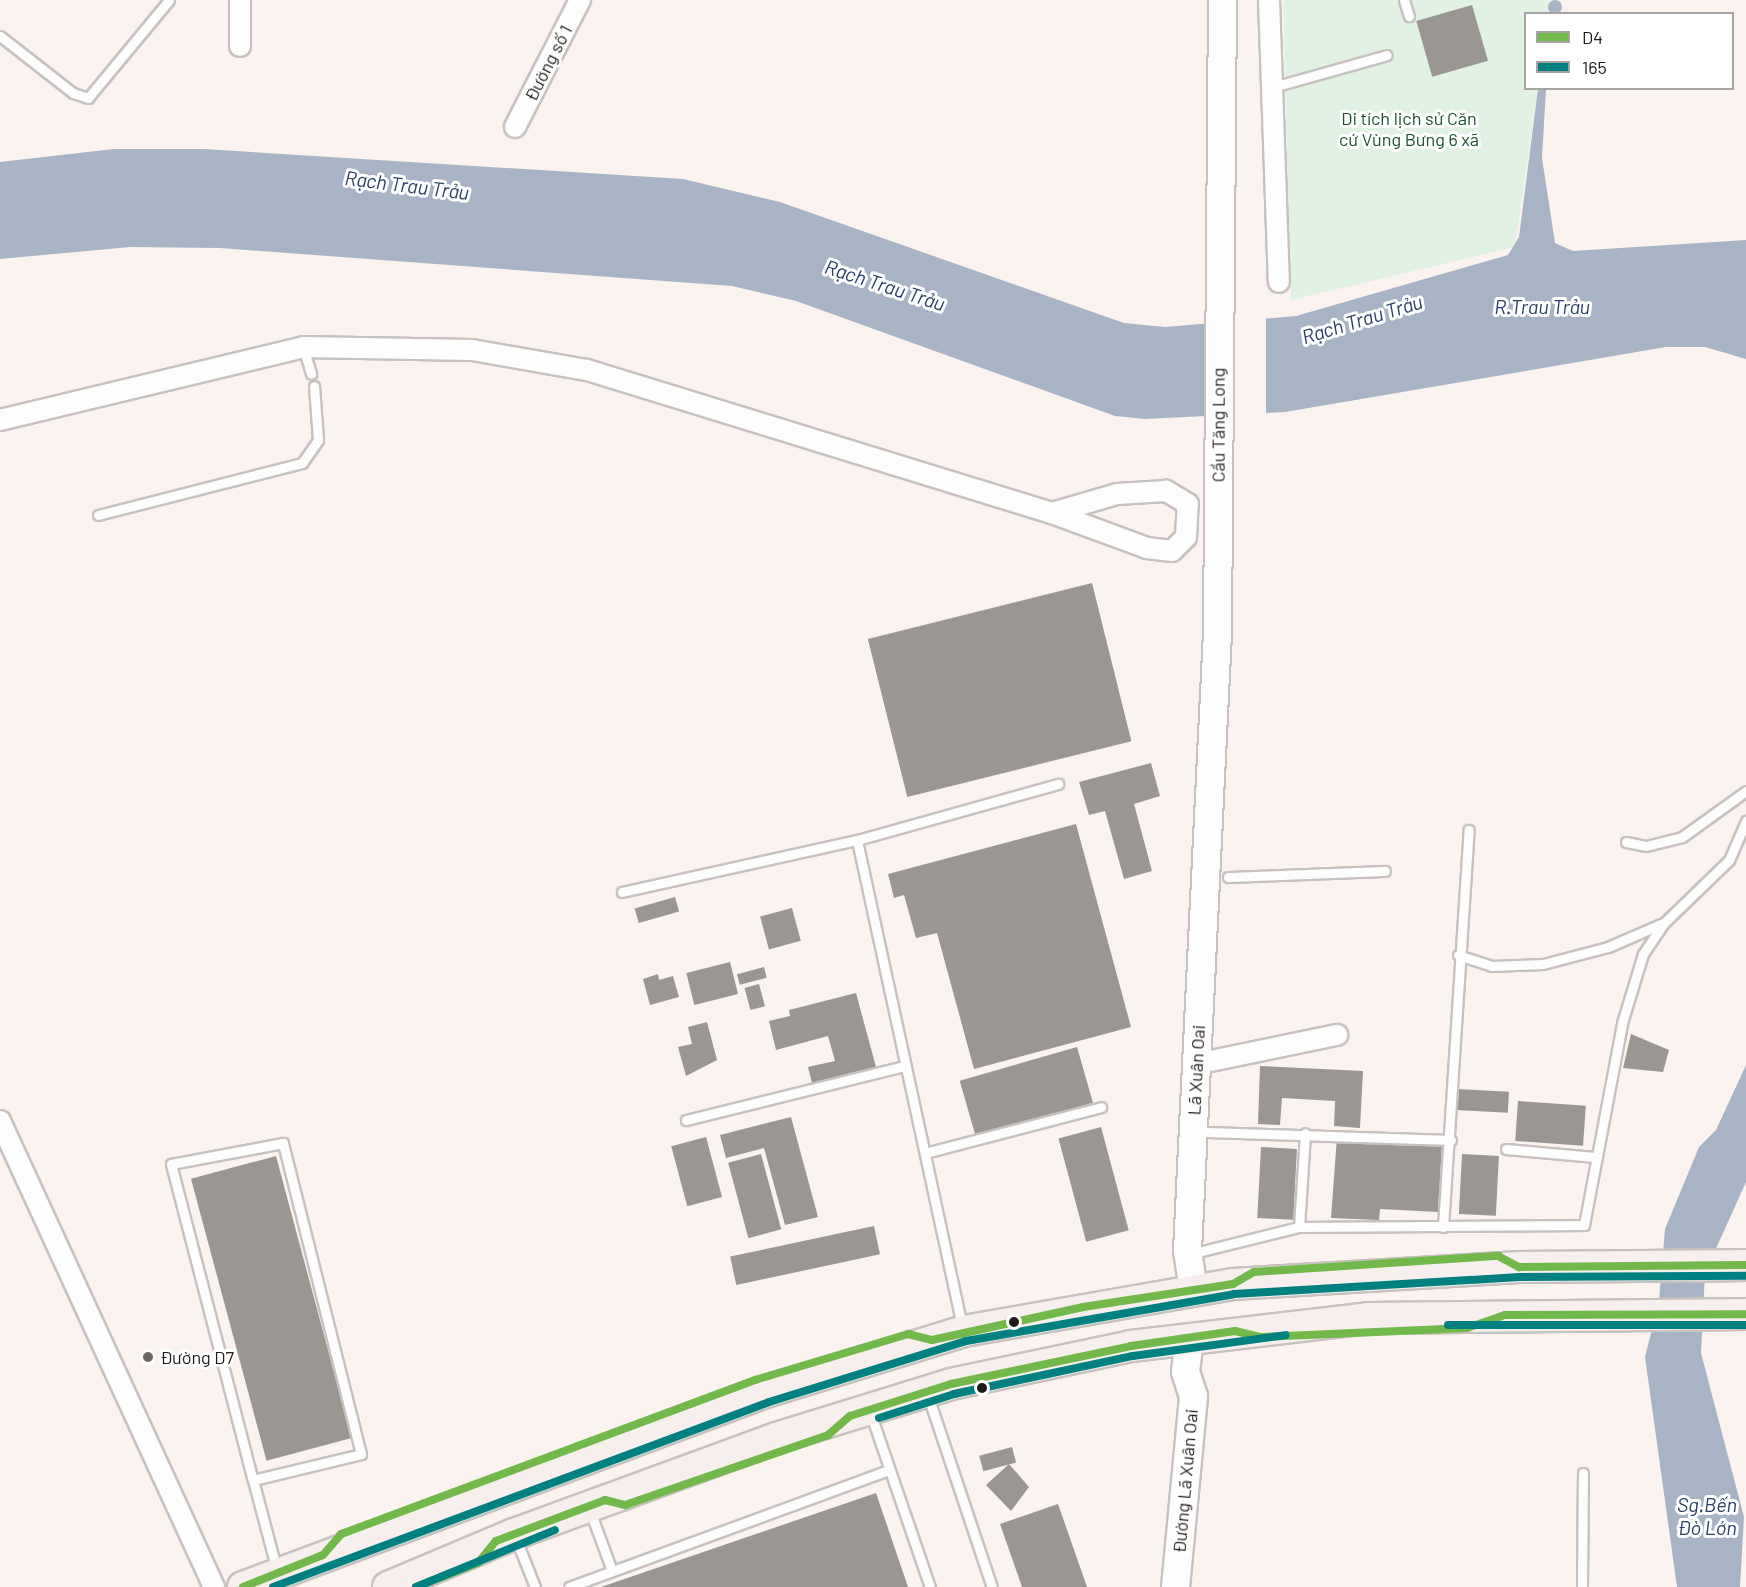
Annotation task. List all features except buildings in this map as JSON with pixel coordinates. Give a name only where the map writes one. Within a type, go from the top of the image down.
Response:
[{"type":"main road","name":"Cầu Tăng Long","points":[[1206,850],[1217,632],[1222,0]]},
{"type":"main road","name":"Lã Xuân Oai","points":[[1193,1290],[1187,1250],[1206,850]]},
{"type":"main road","points":[[243,1587],[323,1555],[766,1392],[964,1331],[1233,1284],[1519,1267],[1746,1265]]},
{"type":"main road","points":[[1189,1340],[1193,1290]]},
{"type":"main road","points":[[388,1587],[505,1537],[597,1503],[927,1391],[1131,1346],[1189,1340],[1235,1331],[1368,1318],[1746,1314]]},
{"type":"main road","name":"Đường Lã Xuân Oai","points":[[1175,1587],[1193,1396],[1185,1371],[1189,1340]]},
{"type":"main road","points":[[416,1587],[483,1560],[505,1537]]},
{"type":"street","points":[[240,0],[240,46]]},
{"type":"street","name":"Đường số 1","points":[[515,127],[580,0]]},
{"type":"street","points":[[1269,0],[1279,282]]},
{"type":"street","points":[[0,420],[303,347],[472,350],[587,370],[1052,513],[1148,548],[1172,550],[1186,537],[1188,504],[1166,491],[1117,494],[1052,513]]},
{"type":"street","points":[[1211,1062],[1337,1035]]},
{"type":"street","points":[[0,1121],[214,1587]]},
{"type":"lane","points":[[0,36],[73,93],[88,98],[169,0]]},
{"type":"lane","points":[[1404,0],[1409,16]]},
{"type":"lane","points":[[1273,87],[1388,55]]},
{"type":"lane","points":[[303,347],[311,374]]},
{"type":"lane","points":[[98,515],[302,463],[318,440],[314,386]]},
{"type":"lane","points":[[622,892],[856,840],[1058,784]]},
{"type":"lane","points":[[1626,842],[1646,846],[1682,837],[1746,791]]},
{"type":"lane","points":[[1202,1251],[1299,1227],[1584,1225],[1595,1157],[1631,990],[1643,954],[1664,923],[1729,860],[1746,821]]},
{"type":"lane","points":[[1443,1227],[1451,1140],[1458,955],[1469,830]]},
{"type":"lane","points":[[856,840],[964,1331]]},
{"type":"lane","points":[[1228,878],[1385,871]]},
{"type":"lane","points":[[1458,955],[1491,966],[1543,964],[1608,947],[1664,923]]},
{"type":"lane","points":[[686,1120],[905,1066]]},
{"type":"lane","points":[[925,1153],[1101,1107]]},
{"type":"lane","points":[[1207,1132],[1305,1133],[1451,1140]]},
{"type":"lane","points":[[1299,1227],[1305,1133]]},
{"type":"lane","points":[[253,1480],[361,1454],[283,1143],[171,1164],[253,1480],[278,1573]]},
{"type":"lane","points":[[1506,1149],[1595,1157]]},
{"type":"lane","points":[[927,1391],[992,1587]]},
{"type":"lane","points":[[860,1413],[889,1470],[930,1587]]},
{"type":"lane","points":[[569,1587],[611,1568],[889,1470]]},
{"type":"lane","points":[[1582,1587],[1583,1473]]},
{"type":"lane","points":[[597,1503],[611,1568]]},
{"type":"lane","points":[[505,1537],[535,1587]]},
{"type":"green space","name":"Di tích lịch sử Căn cứ Vùng Bưng 6 xã","points":[[1283,0],[1550,0],[1548,12],[1524,12],[1524,90],[1538,90],[1515,247],[1291,300]]},
{"type":"water","points":[[1552,0],[1558,0],[1562,4],[1560,12],[1548,10],[1548,4]]},
{"type":"water","name":"R.Trau Trảu","points":[[1538,90],[1546,90],[1542,158],[1555,243],[1573,251],[1746,240],[1746,359],[1705,347],[1666,347],[1285,412],[1145,419],[1115,416],[796,301],[732,286],[220,248],[130,247],[0,259],[0,162],[114,149],[204,149],[683,179],[780,202],[1124,323],[1165,327],[1296,316],[1508,255],[1519,237]]},
{"type":"water","name":"Sg.Bến Đò Lớn","points":[[1746,1065],[1746,1182],[1705,1273],[1701,1353],[1744,1517],[1740,1587],[1677,1587],[1645,1357],[1659,1301],[1665,1229],[1699,1147],[1716,1130]]},
{"type":"pier","points":[[1230,316],[1266,316],[1266,416],[1230,416]]},
{"type":"transit line","name":"D4","points":[[243,1587],[323,1555],[341,1534],[755,1380],[908,1334],[932,1340],[1083,1307],[1233,1284],[1254,1272],[1498,1256],[1519,1267],[1746,1265]]},
{"type":"transit line","name":"165","points":[[273,1587],[769,1402],[966,1341],[1234,1294],[1519,1277],[1746,1276]]},
{"type":"transit line","name":"D4","points":[[416,1587],[478,1563],[496,1541],[605,1500],[625,1505],[828,1435],[850,1416],[951,1384],[1131,1346],[1235,1331],[1262,1337],[1467,1328],[1505,1315],[1746,1314]]},
{"type":"transit line","name":"165","points":[[1448,1325],[1746,1325]]},
{"type":"transit line","name":"165","points":[[879,1418],[954,1394],[1133,1356],[1286,1335]]},
{"type":"transit line","name":"165","points":[[416,1587],[555,1530]]},
{"type":"place","name":"Đường D7","points":[[148,1357]]},
{"type":"water label","name":"Rạch Trau Trảu","points":[[407,185]]},
{"type":"water label","name":"Rạch Trau Trảu","points":[[885,285]]},
{"type":"water label","name":"Rạch Trau Trảu","points":[[1362,319]]}]
